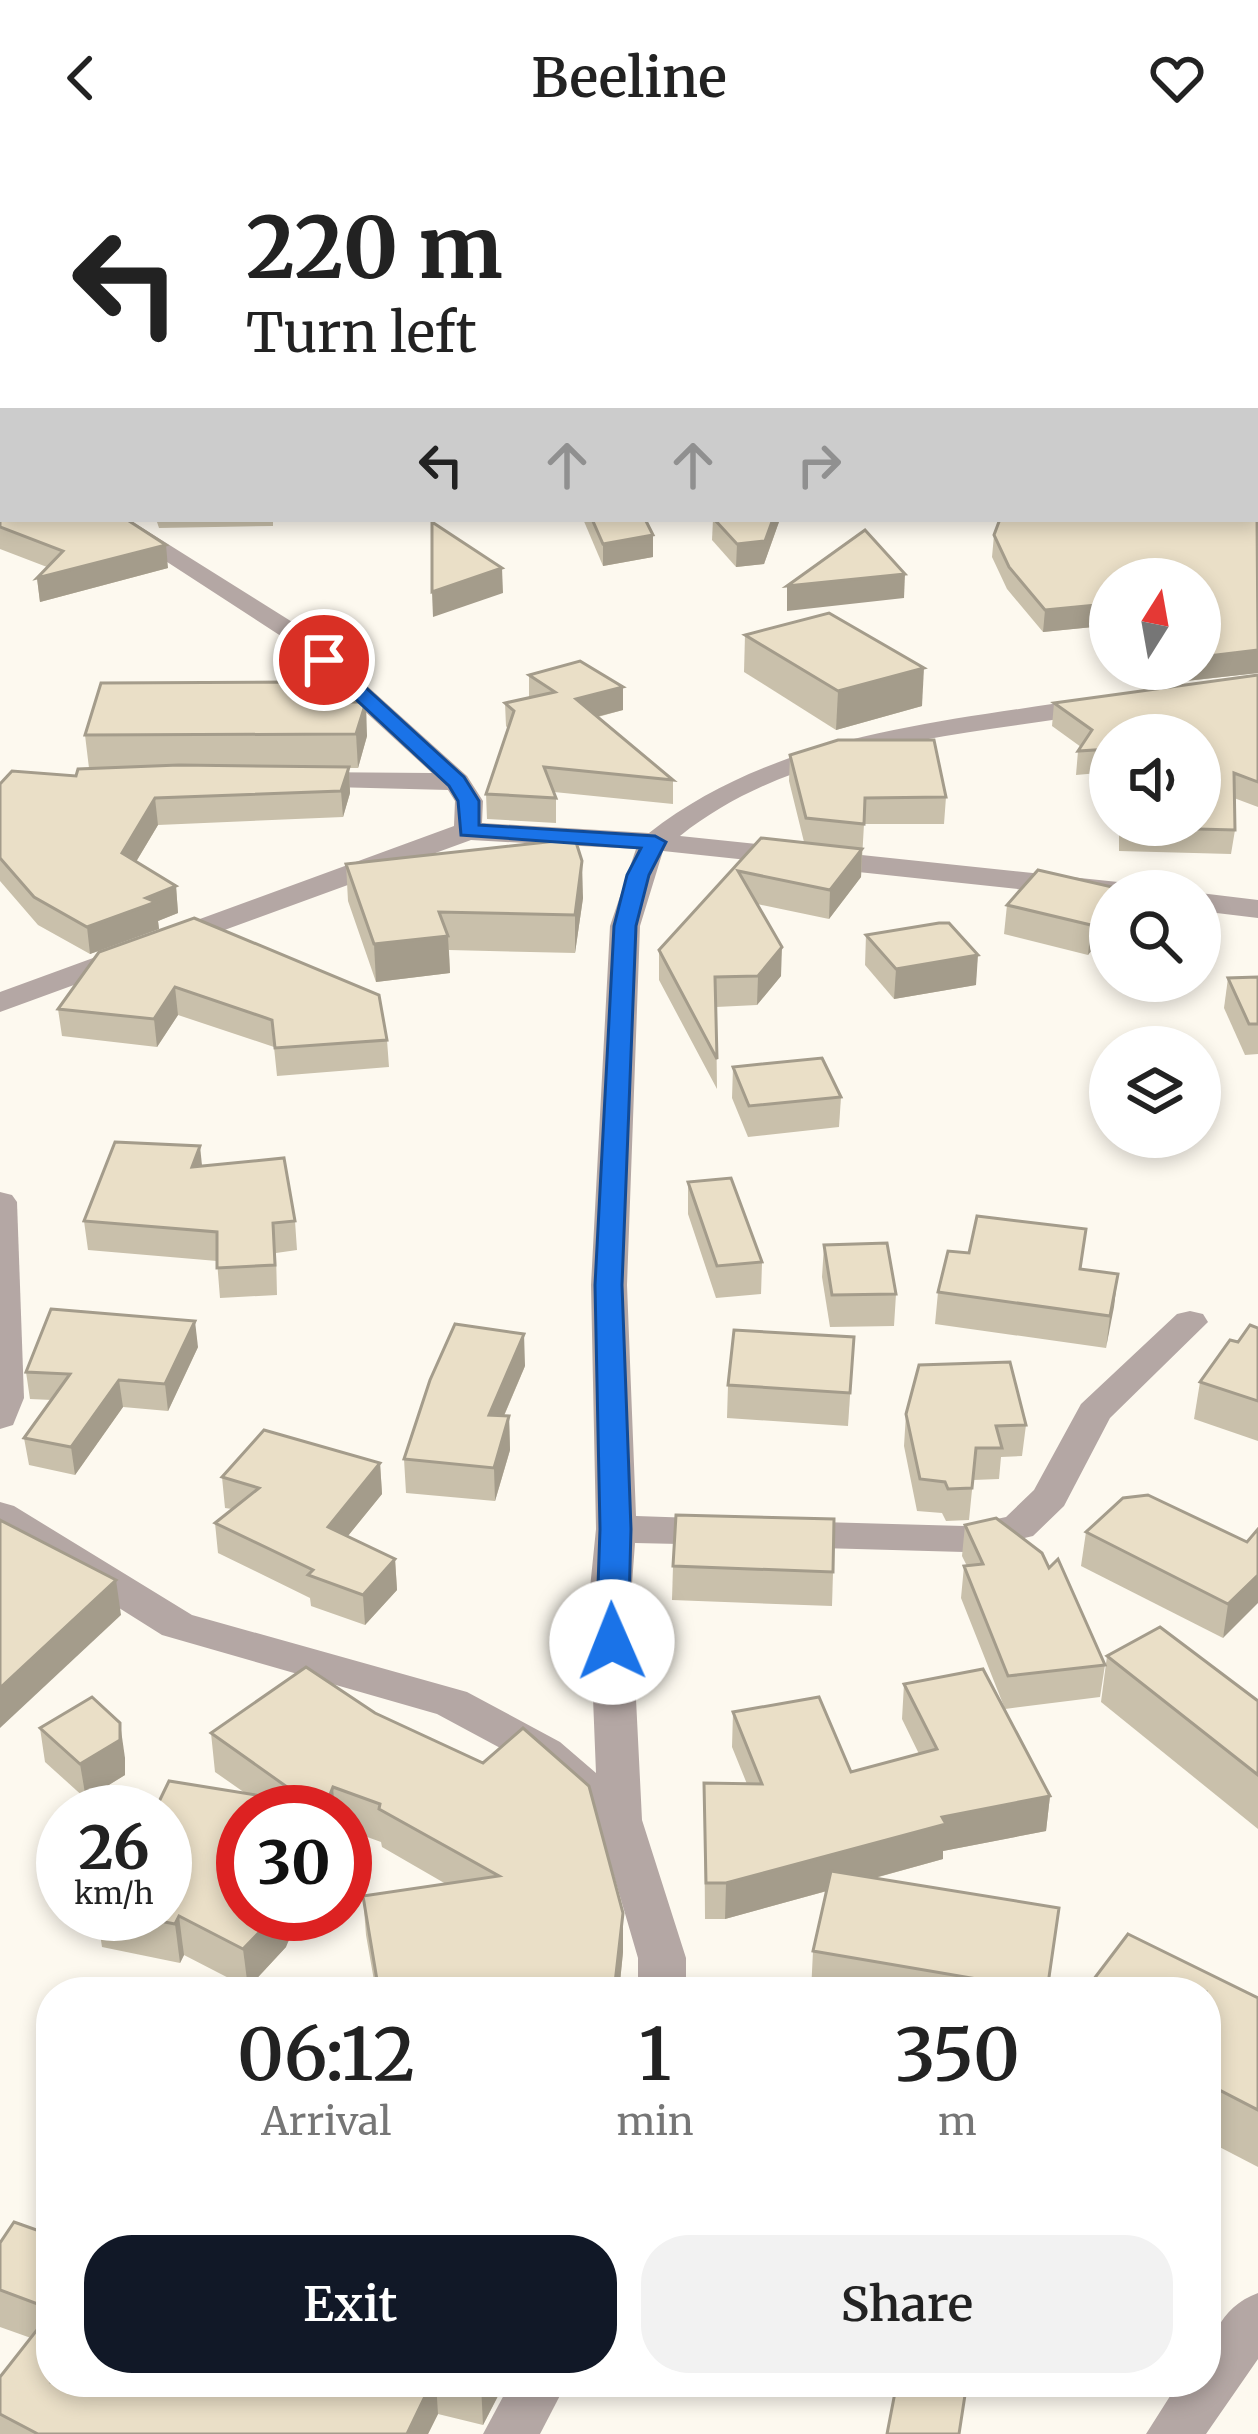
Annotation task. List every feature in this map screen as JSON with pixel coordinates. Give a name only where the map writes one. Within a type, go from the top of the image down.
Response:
[{"type":"street","points":[[117,522],[296,635],[457,782],[469,801],[468,831]]},
{"type":"street","points":[[662,1977],[662,1958],[620,1820],[610,1598],[616,1529],[609,1285],[625,926],[638,875],[655,842],[716,798],[784,768],[861,747],[1121,701]]},
{"type":"street","points":[[274,780],[457,782]]},
{"type":"street","points":[[0,1003],[468,831],[655,842],[1089,888]]},
{"type":"street","points":[[1221,905],[1258,909]]},
{"type":"street","points":[[0,1202],[5,1398],[0,1417]]},
{"type":"street","points":[[616,1529],[964,1539],[1019,1527],[1050,1497],[1094,1412],[1190,1322]]},
{"type":"street","points":[[0,1515],[177,1625],[452,1703],[545,1753],[620,1820]]},
{"type":"street","points":[[1221,2368],[1258,2316]]},
{"type":"street","points":[[511,2434],[531,2397]]},
{"type":"street","points":[[1174,2434],[1200,2397]]},
{"type":"building","points":[[0,522],[131,522],[166,545],[37,578],[63,551],[0,527]]},
{"type":"building","points":[[432,522],[502,568],[432,592]]},
{"type":"building","points":[[593,522],[646,522],[653,535],[603,544]]},
{"type":"building","points":[[717,522],[772,522],[765,541],[737,544]]},
{"type":"building","points":[[999,522],[1257,522],[1258,650],[1221,654],[1221,558],[1089,558],[1089,606],[1045,610],[1009,567],[994,535]]},
{"type":"building","points":[[865,530],[905,574],[787,586]]},
{"type":"building","points":[[829,613],[924,668],[838,691],[745,635]]},
{"type":"building","points":[[580,661],[623,687],[576,699],[673,780],[544,767],[556,798],[486,794],[514,711],[505,703],[555,692],[529,675]]},
{"type":"building","points":[[1258,675],[1258,782],[1234,773],[1235,830],[1221,830],[1221,714],[1089,714],[1089,728],[1054,703],[1149,690],[1221,690],[1221,680]]},
{"type":"building","points":[[285,682],[343,696],[341,702],[366,702],[356,734],[85,735],[101,683]]},
{"type":"building","points":[[838,740],[934,740],[946,797],[865,798],[864,824],[806,818],[790,755]]},
{"type":"building","points":[[349,767],[341,791],[155,798],[122,853],[176,886],[146,898],[156,902],[87,927],[34,897],[0,858],[0,784],[12,771],[76,776],[78,769]]},
{"type":"building","points":[[761,838],[862,849],[830,890],[738,871],[782,947],[758,976],[715,977],[717,1059],[659,950]]},
{"type":"building","points":[[575,839],[582,861],[575,915],[439,912],[448,936],[374,944],[346,864]]},
{"type":"building","points":[[1038,870],[1089,882],[1089,925],[1007,905]]},
{"type":"building","points":[[194,918],[379,995],[387,1040],[275,1048],[272,1020],[175,987],[154,1019],[58,1009],[99,952]]},
{"type":"building","points":[[949,923],[978,955],[896,969],[866,935]]},
{"type":"building","points":[[1258,977],[1258,1024],[1249,1024],[1228,978]]},
{"type":"building","points":[[822,1058],[841,1097],[749,1106],[733,1067]]},
{"type":"building","points":[[115,1142],[200,1146],[192,1167],[284,1158],[295,1221],[273,1223],[275,1265],[217,1268],[217,1232],[84,1221]]},
{"type":"building","points":[[731,1178],[762,1262],[717,1266],[688,1182]]},
{"type":"building","points":[[977,1216],[1086,1229],[1080,1269],[1118,1274],[1110,1316],[938,1292],[948,1251],[969,1253]]},
{"type":"building","points":[[887,1243],[896,1294],[832,1295],[824,1245]]},
{"type":"building","points":[[51,1309],[195,1321],[165,1384],[119,1380],[71,1447],[24,1438],[70,1374],[26,1372]]},
{"type":"building","points":[[455,1324],[524,1334],[489,1415],[509,1416],[494,1468],[404,1459]]},
{"type":"building","points":[[1250,1325],[1258,1328],[1258,1401],[1200,1382],[1230,1340],[1238,1342]]},
{"type":"building","points":[[734,1330],[854,1337],[850,1393],[728,1385]]},
{"type":"building","points":[[1010,1362],[1026,1425],[996,1426],[1002,1448],[976,1448],[972,1488],[948,1489],[945,1482],[920,1479],[906,1414],[919,1365]]},
{"type":"building","points":[[264,1430],[380,1463],[328,1527],[395,1559],[363,1595],[308,1575],[313,1570],[215,1523],[259,1488],[222,1477]]},
{"type":"building","points":[[1148,1495],[1247,1542],[1258,1529],[1258,1575],[1228,1604],[1086,1532],[1123,1498]]},
{"type":"building","points":[[676,1515],[834,1519],[833,1572],[673,1566]]},
{"type":"building","points":[[996,1518],[1042,1553],[1049,1568],[1058,1559],[1105,1665],[1008,1676],[964,1566],[983,1564],[965,1525]]},
{"type":"building","points":[[0,1520],[116,1580],[0,1688]]},
{"type":"building","points":[[1160,1627],[1258,1701],[1258,1775],[1107,1656]]},
{"type":"building","points":[[306,1667],[375,1713],[483,1763],[523,1728],[589,1786],[623,1913],[616,1977],[376,1977],[370,1941],[372,1895],[499,1876],[379,1809],[380,1804],[372,1801],[372,1785],[284,1785],[211,1733]]},
{"type":"building","points":[[983,1669],[1050,1796],[942,1817],[946,1824],[726,1883],[706,1883],[704,1783],[762,1784],[733,1712],[819,1697],[851,1772],[937,1749],[904,1684]]},
{"type":"building","points":[[92,1697],[120,1723],[120,1740],[80,1764],[40,1728]]},
{"type":"building","points":[[169,1781],[216,1789],[216,1935],[192,1923],[192,1785],[167,1785]]},
{"type":"building","points":[[831,1871],[1059,1908],[1049,1977],[965,1977],[813,1951]]},
{"type":"building","points":[[1128,1934],[1215,1977],[1095,1977]]},
{"type":"building","points":[[227,1941],[251,1941],[243,1949]]},
{"type":"building","points":[[1221,1980],[1258,1998],[1258,2110],[1221,2091]]},
{"type":"building","points":[[14,2222],[36,2230],[36,2303],[0,2290],[0,2243]]},
{"type":"building","points":[[36,2331],[36,2397],[425,2397],[407,2434],[38,2434],[0,2414],[0,2377]]},
{"type":"building","points":[[894,2397],[965,2397],[959,2434],[887,2434]]},
{"type":"route","points":[[324,660],[457,782],[469,801],[468,831],[655,842],[638,875],[625,926],[609,1285],[616,1529],[612,1642]]}]
